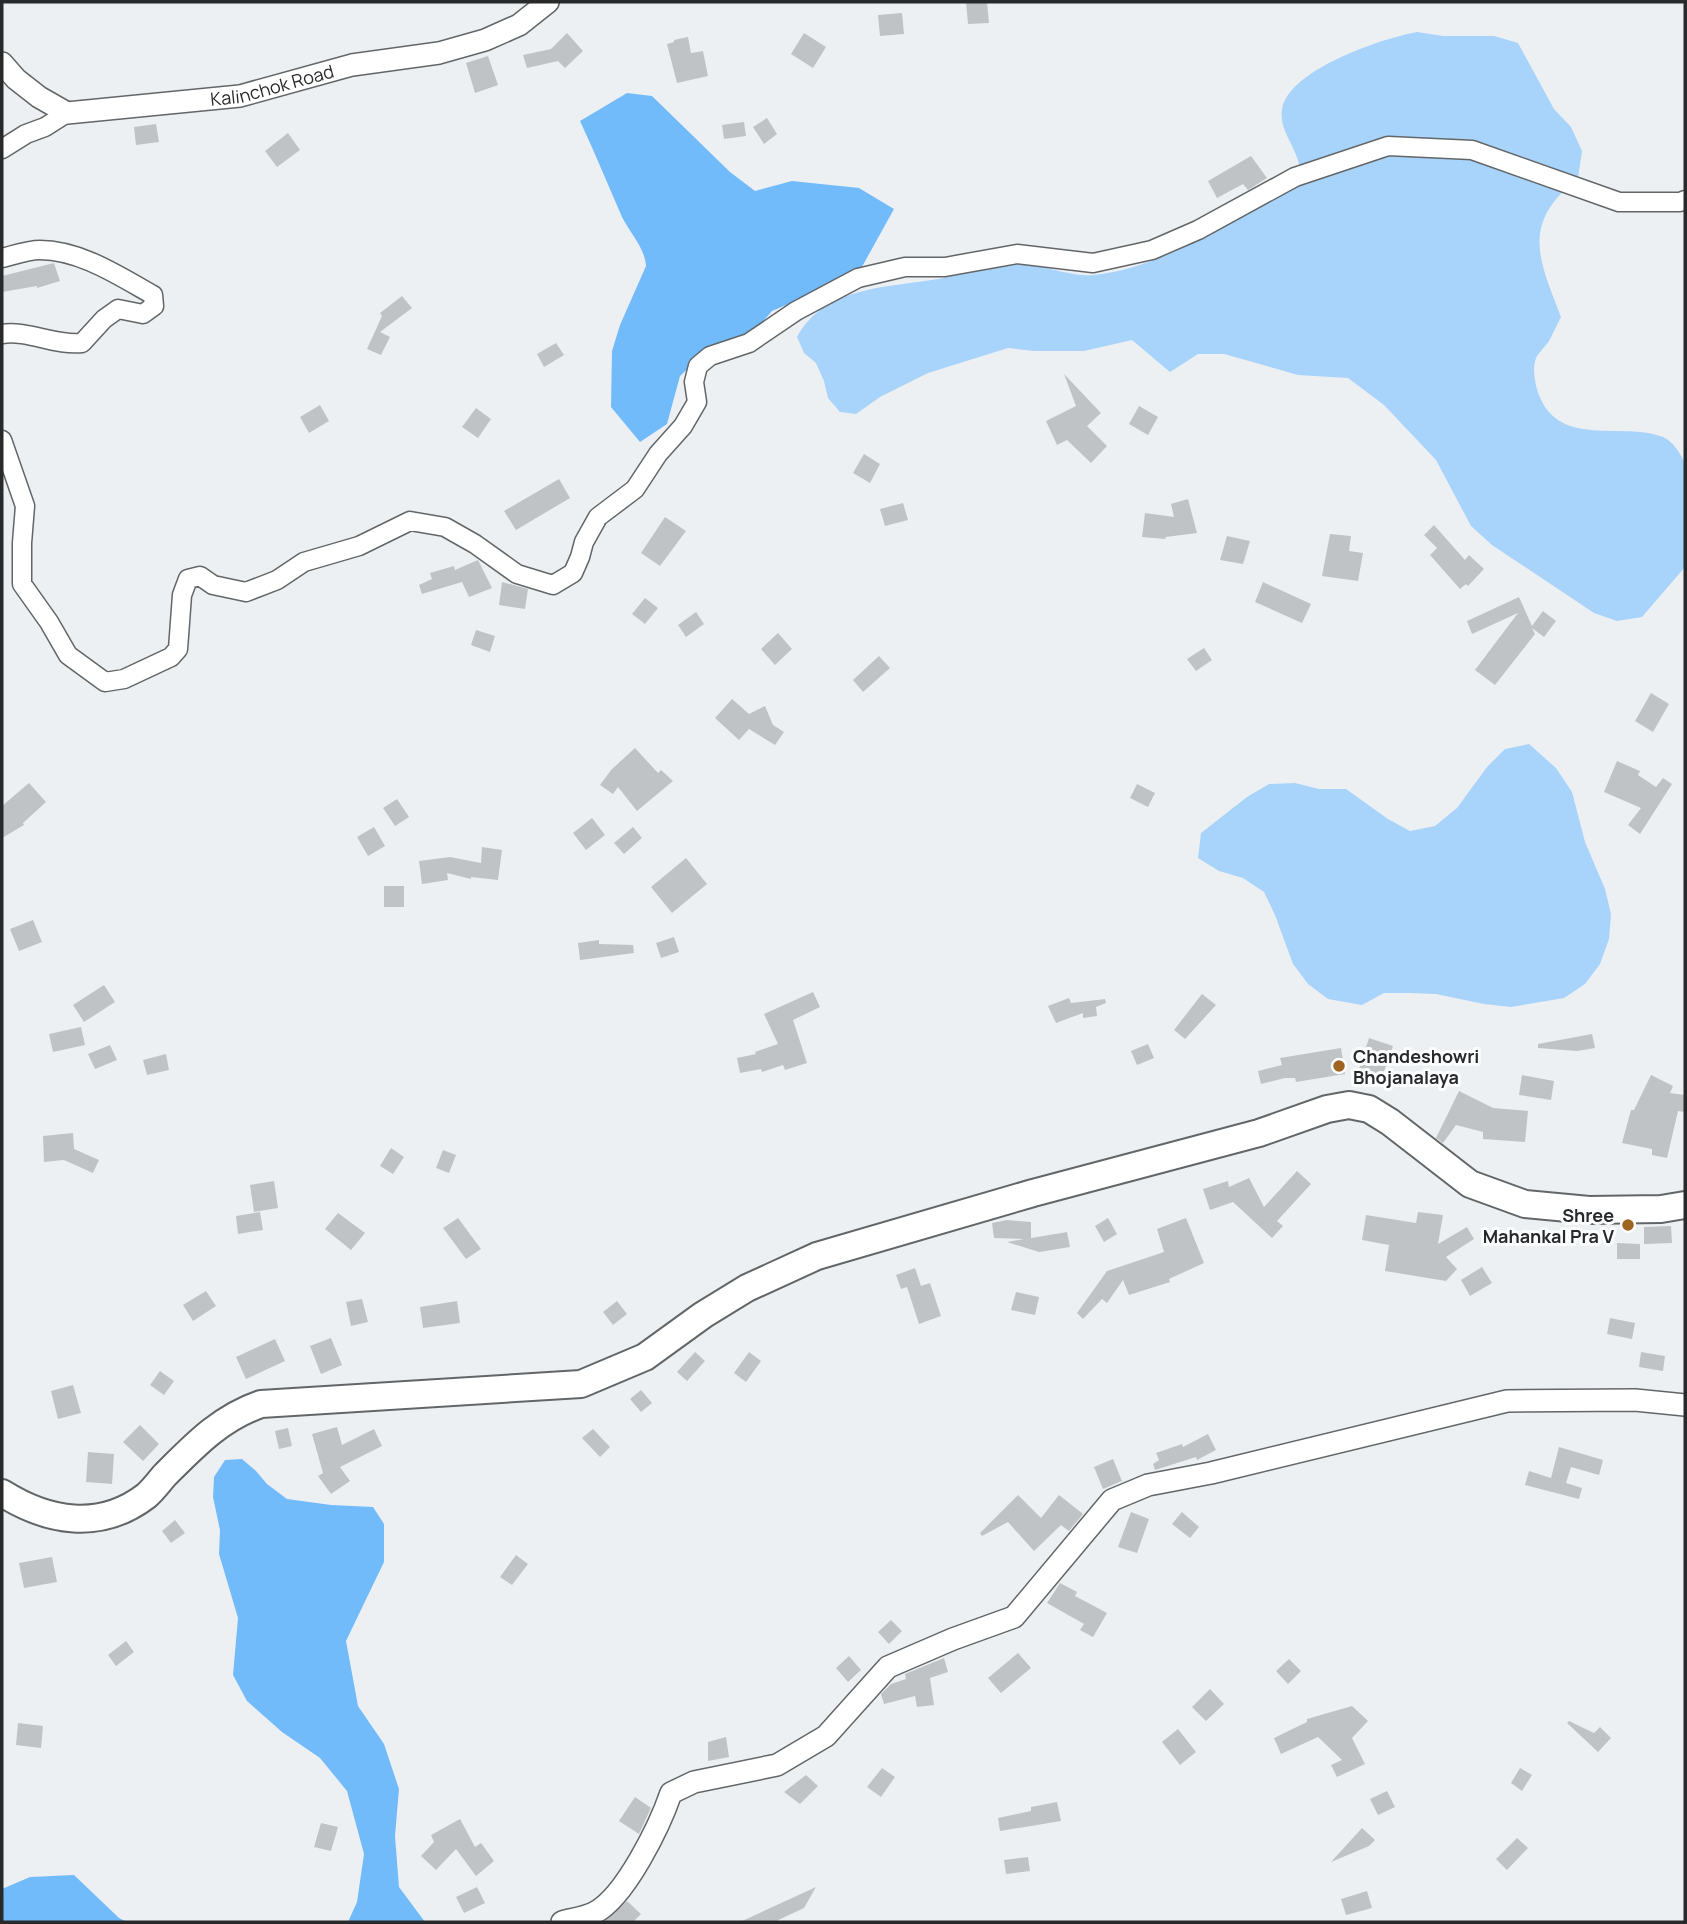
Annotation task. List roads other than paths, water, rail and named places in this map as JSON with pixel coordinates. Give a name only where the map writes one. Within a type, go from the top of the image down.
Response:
[{"type":"main road","points":[[2,1493],[18,1503],[52,1516],[89,1520],[120,1511],[147,1495],[227,1419],[261,1404],[581,1384],[645,1357],[703,1315],[747,1288],[817,1256],[1033,1193],[1259,1133],[1327,1109],[1349,1105],[1369,1109],[1390,1122],[1470,1184],[1525,1204],[1589,1210],[1661,1209],[1685,1205]]},
{"type":"street","name":"Kalinchok Road","points":[[67,113],[240,96],[352,65],[439,53],[485,40],[519,25],[548,2]]},
{"type":"street","points":[[2,63],[16,79],[39,97],[67,113],[2,149]]},
{"type":"street","points":[[2,440],[25,506],[22,584],[68,655],[105,682],[124,679],[171,657],[178,649],[182,595],[188,579],[200,576],[213,584],[246,592],[277,580],[304,562],[359,546],[410,521],[445,527],[475,544],[517,574],[553,585],[573,573],[584,542],[598,517],[635,489],[658,454],[683,426],[697,402],[694,382],[698,366],[710,356],[749,343],[796,311],[858,278],[905,267],[944,267],[1017,254],[1093,263],[1152,250],[1198,230],[1295,177],[1388,146],[1472,150],[1619,202],[1685,200]]},
{"type":"street","points":[[2,258],[39,250],[74,256],[131,281],[153,295],[153,306],[143,314],[118,309],[104,319],[82,343],[66,345],[38,338],[2,334]]},
{"type":"street","points":[[562,1922],[594,1913],[621,1890],[663,1817],[671,1793],[694,1782],[777,1765],[826,1735],[888,1667],[1014,1616],[1112,1500],[1149,1485],[1211,1473],[1507,1401],[1635,1400],[1685,1405]]},
{"type":"place","name":"Chandeshowri Bhojanalaya","points":[[1339,1066]]},
{"type":"place","name":"Shree Mahankal Pra V","points":[[1628,1225]]}]
